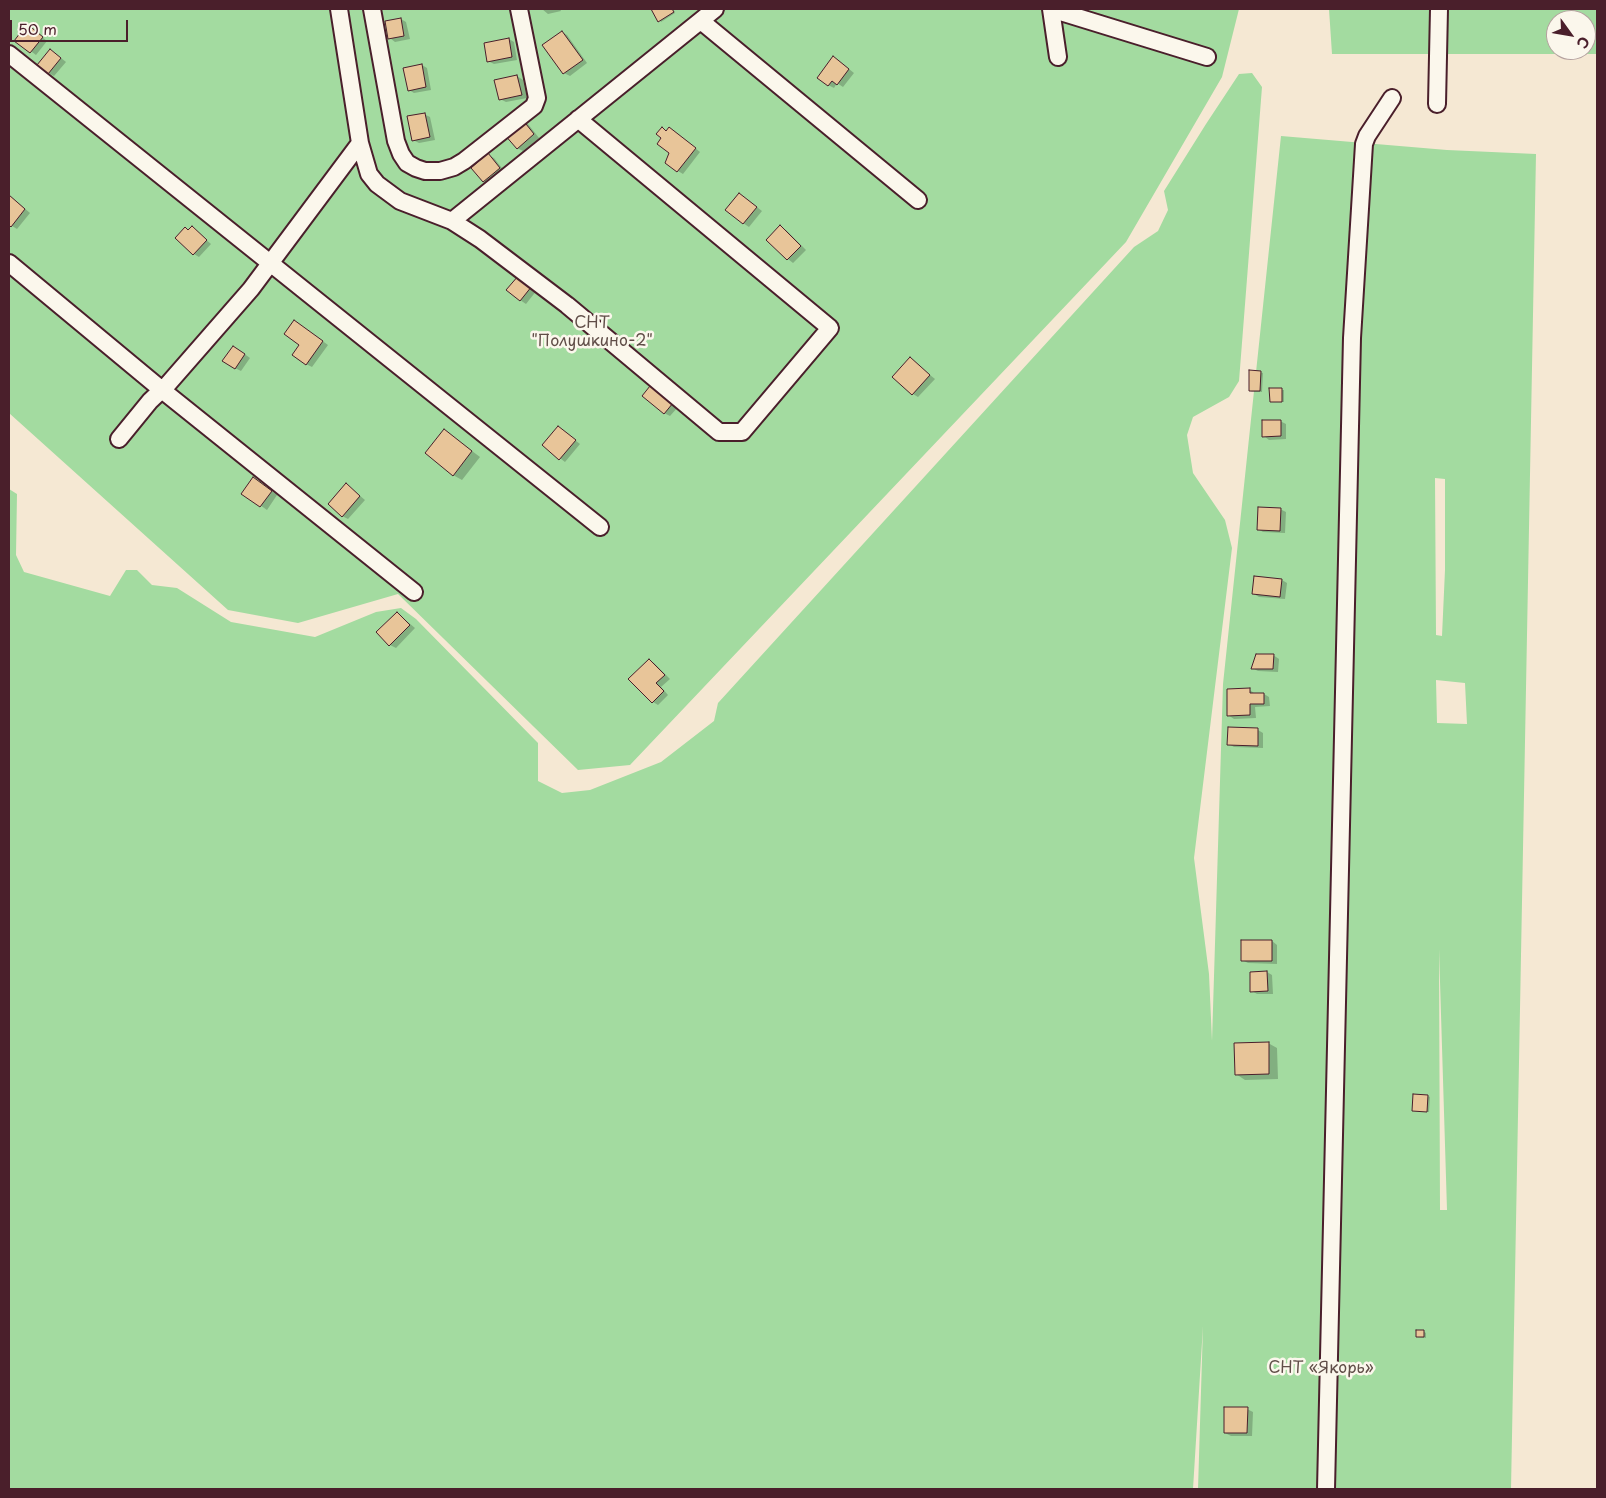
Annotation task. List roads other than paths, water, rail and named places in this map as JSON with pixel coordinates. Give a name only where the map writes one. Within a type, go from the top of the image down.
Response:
[{"type":"lane","points":[[338,9],[360,143],[369,174],[377,184],[388,194],[418,209],[452,221],[480,239],[560,299],[719,432],[742,432],[830,328],[578,119]]},
{"type":"lane","points":[[372,9],[396,141],[407,163],[425,171],[454,167],[464,162],[534,106],[537,98],[519,9]]},
{"type":"lane","points":[[452,221],[715,9]]},
{"type":"lane","points":[[1058,57],[1051,9],[1207,57]]},
{"type":"lane","points":[[1437,104],[1439,9]]},
{"type":"lane","points":[[701,20],[918,200]]},
{"type":"lane","points":[[9,54],[600,526]]},
{"type":"lane","points":[[1326,1489],[1352,338],[1364,144],[1367,136],[1392,98]]},
{"type":"lane","points":[[119,439],[150,401],[162,390],[251,289],[360,143]]},
{"type":"lane","points":[[9,263],[162,390],[414,592]]},
{"type":"park label","name":"СНТ \"Полушкино-2\"","points":[[592,333]]},
{"type":"park label","name":"СНТ «Якорь»","points":[[1321,1369]]}]
